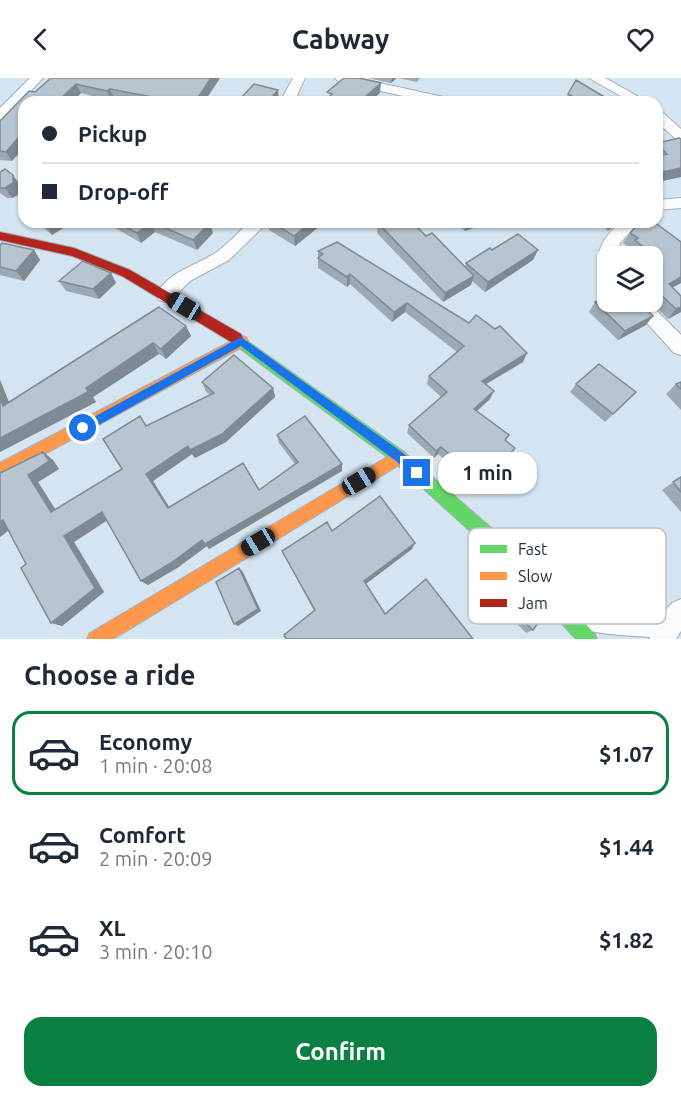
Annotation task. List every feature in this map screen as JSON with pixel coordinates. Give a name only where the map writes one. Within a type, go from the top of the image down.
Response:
[{"type":"street","points":[[19,96],[37,78]]},
{"type":"street","points":[[290,96],[299,78]]},
{"type":"street","points":[[340,78],[406,96]]},
{"type":"street","points":[[595,78],[630,96]]},
{"type":"street","points":[[0,116],[18,98]]},
{"type":"street","points":[[663,121],[681,136]]},
{"type":"street","points":[[663,204],[681,203]]},
{"type":"street","points":[[165,295],[183,276],[223,256],[253,228]]},
{"type":"street","points":[[609,246],[613,236],[625,228]]},
{"type":"street","points":[[0,236],[74,252],[126,273],[241,341],[399,457],[479,528]]},
{"type":"street","points":[[646,312],[681,347]]},
{"type":"street","points":[[0,471],[241,341]]},
{"type":"street","points":[[96,639],[399,457]]},
{"type":"street","points":[[574,624],[588,639]]},
{"type":"street","points":[[653,624],[671,625]]},
{"type":"building","points":[[51,78],[211,78],[199,96],[147,96],[76,84],[63,96],[24,96],[29,91],[35,92]]},
{"type":"building","points":[[344,78],[359,78],[381,83],[366,96],[330,96],[332,94],[327,92]]},
{"type":"building","points":[[576,80],[603,96],[572,96],[568,94]]},
{"type":"building","points":[[254,84],[278,90],[273,96],[243,96]]},
{"type":"building","points":[[18,102],[18,138],[6,152],[0,151],[0,121]]},
{"type":"building","points":[[681,139],[681,168],[663,172],[663,155],[667,154],[663,150],[663,142]]},
{"type":"building","points":[[5,169],[13,175],[13,183],[0,188],[0,172]]},
{"type":"building","points":[[128,228],[143,228],[137,233]]},
{"type":"building","points":[[166,228],[205,228],[193,240]]},
{"type":"building","points":[[281,228],[304,228],[294,236]]},
{"type":"building","points":[[383,228],[418,228],[426,236],[432,233],[474,276],[445,293]]},
{"type":"building","points":[[635,228],[662,228],[681,242],[681,277],[669,284],[681,296],[681,307],[676,309],[663,297],[663,246],[642,246],[635,240],[638,238],[630,233]]},
{"type":"building","points":[[518,234],[538,250],[488,282],[466,263],[490,248],[492,250]]},
{"type":"building","points":[[337,242],[469,323],[476,315],[495,329],[500,326],[527,353],[482,381],[494,391],[474,409],[509,435],[505,440],[515,448],[484,483],[441,447],[436,451],[409,425],[447,392],[429,376],[464,346],[407,303],[394,312],[350,274],[347,277],[318,258],[323,254],[318,251]]},
{"type":"building","points":[[2,243],[34,250],[16,271],[0,267],[0,245]]},
{"type":"building","points":[[83,261],[111,273],[93,289],[59,281]]},
{"type":"building","points":[[159,307],[186,326],[161,349],[153,343],[86,388],[88,392],[0,438],[0,398],[3,406]]},
{"type":"building","points":[[605,312],[649,312],[653,316],[625,331]]},
{"type":"building","points":[[234,355],[273,388],[222,434],[190,450],[188,446],[146,474],[168,508],[243,463],[259,490],[298,462],[277,435],[305,416],[342,464],[205,544],[202,540],[141,581],[102,512],[64,536],[95,588],[51,623],[21,568],[26,564],[3,520],[0,522],[0,473],[43,452],[49,461],[28,475],[51,512],[122,469],[103,439],[140,416],[146,426],[214,393],[202,382]]},
{"type":"building","points":[[599,364],[636,392],[613,414],[576,384]]},
{"type":"building","points":[[681,477],[681,492],[673,482]]},
{"type":"building","points":[[380,496],[415,543],[364,581],[385,614],[426,579],[473,639],[286,639],[284,635],[315,610],[282,551],[327,522],[332,531]]},
{"type":"building","points":[[239,568],[258,609],[234,624],[216,582]]},
{"type":"building","points":[[527,624],[537,624],[533,630]]},
{"type":"traffic: fast","points":[[236,338],[399,457],[479,528]]},
{"type":"traffic: fast","points":[[574,624],[588,639]]},
{"type":"traffic: slow","points":[[0,471],[241,341]]},
{"type":"traffic: slow","points":[[96,639],[399,457]]},
{"type":"traffic: jam","points":[[0,236],[74,252],[126,273],[236,338]]},
{"type":"route","points":[[83,428],[241,341],[399,457],[417,473]]}]
